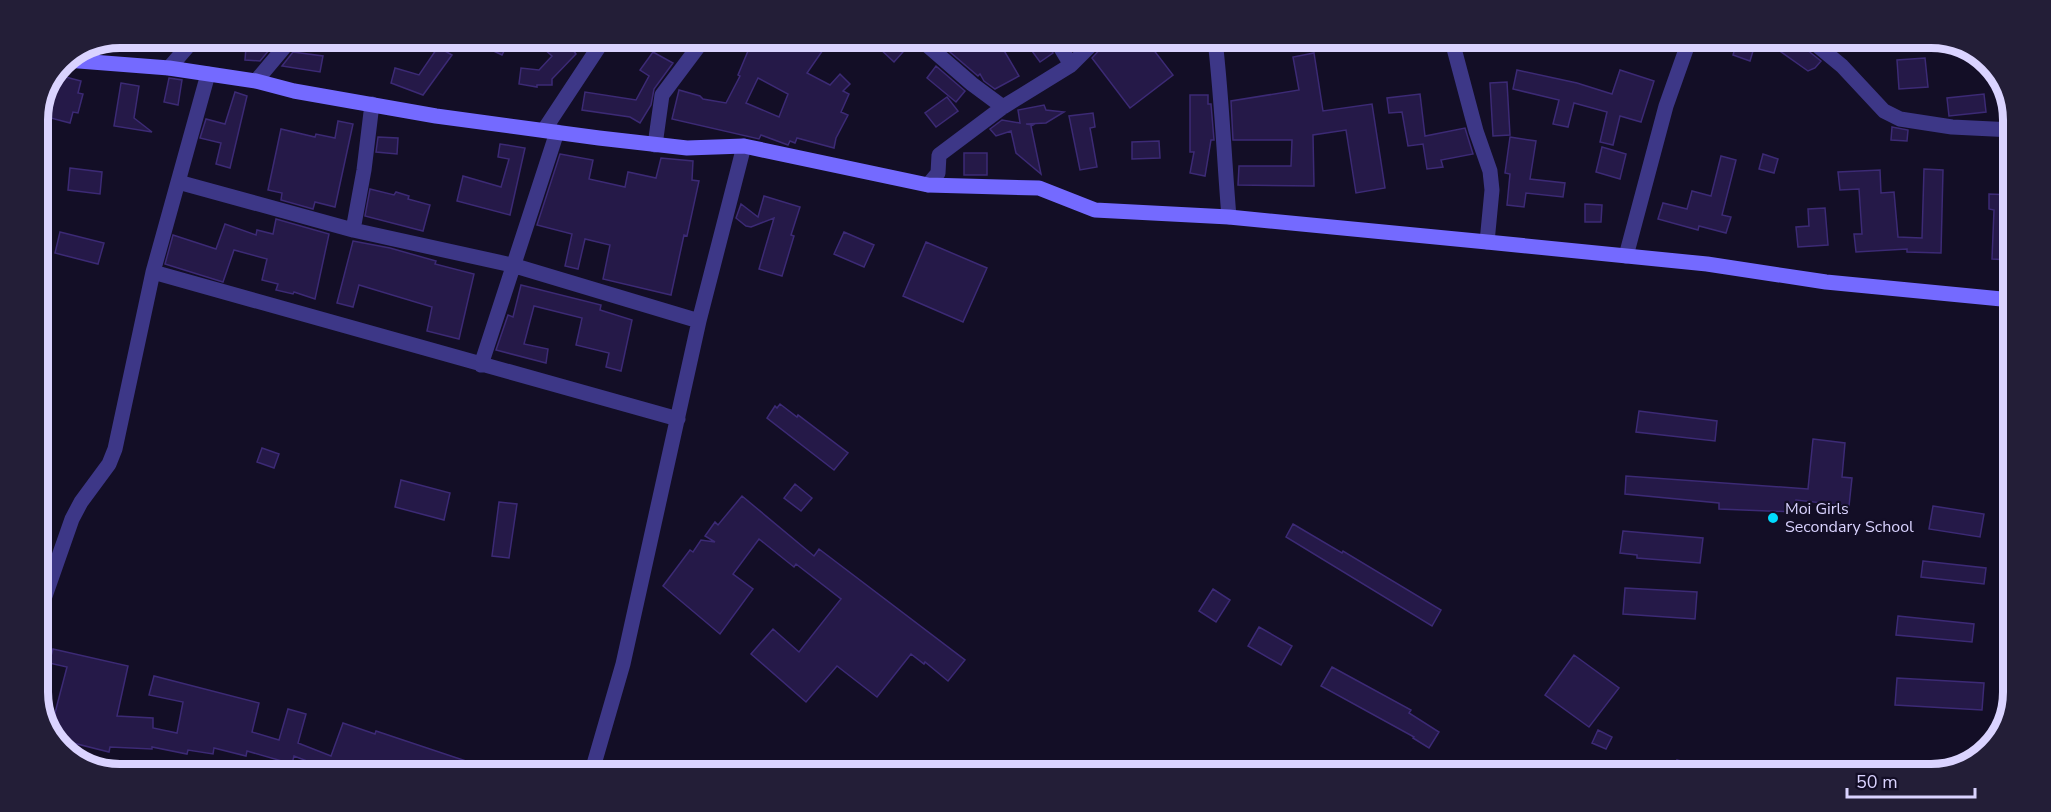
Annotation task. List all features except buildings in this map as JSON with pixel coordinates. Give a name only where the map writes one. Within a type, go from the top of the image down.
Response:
[{"type":"main road","points":[[79,61],[168,68],[256,81],[294,91],[436,116],[655,145],[687,148],[744,146],[928,185],[1039,188],[1095,210],[1229,217],[1487,242],[1707,264],[1826,282],[2003,299]]},
{"type":"street","points":[[168,68],[186,48]]},
{"type":"street","points":[[256,81],[284,48]]},
{"type":"street","points":[[481,365],[551,131],[599,48]]},
{"type":"street","points":[[655,145],[662,95],[697,48]]},
{"type":"street","points":[[930,48],[1003,107]]},
{"type":"street","points":[[1061,48],[1071,65]]},
{"type":"street","points":[[928,185],[938,173],[939,156],[1003,107],[1071,65],[1088,48]]},
{"type":"street","points":[[1216,48],[1229,217]]},
{"type":"street","points":[[1454,48],[1476,131],[1490,171],[1492,190],[1487,242]]},
{"type":"street","points":[[1626,256],[1666,106],[1687,48]]},
{"type":"street","points":[[1821,48],[1842,66],[1884,111],[1900,119],[1952,127],[2003,130]]},
{"type":"street","points":[[48,588],[72,519],[81,502],[109,464],[115,449],[153,272],[208,74]]},
{"type":"street","points":[[353,230],[364,170],[372,104]]},
{"type":"street","points":[[594,764],[623,664],[699,321],[744,146]]},
{"type":"street","points":[[177,182],[353,230],[512,265],[699,321]]},
{"type":"street","points":[[153,272],[678,419]]},
{"type":"place","name":"Moi Girls Secondary School","points":[[1773,518]]}]
